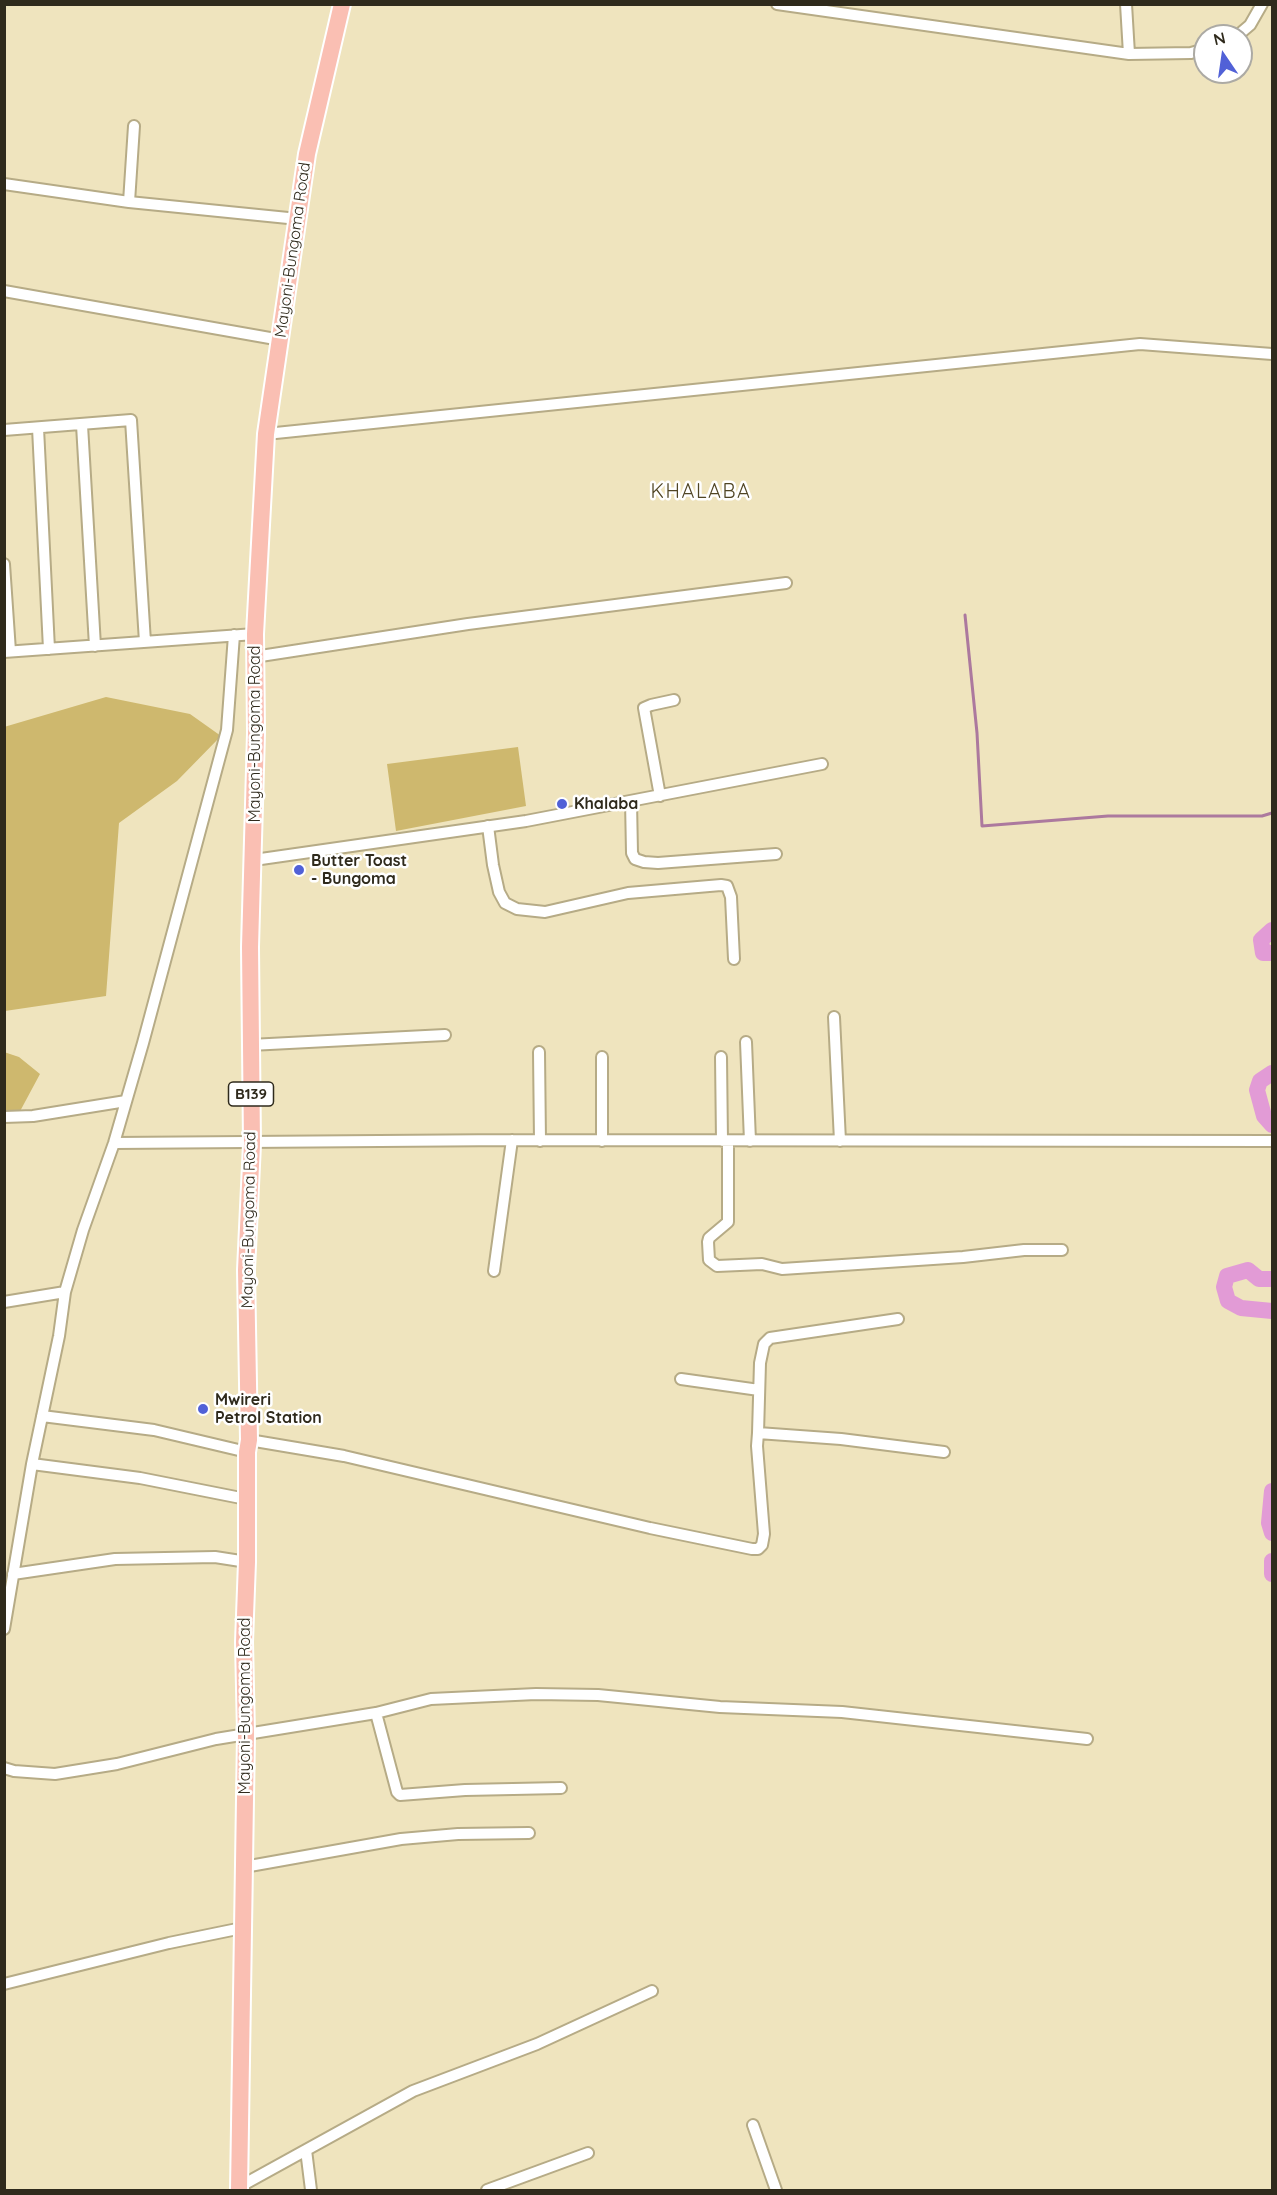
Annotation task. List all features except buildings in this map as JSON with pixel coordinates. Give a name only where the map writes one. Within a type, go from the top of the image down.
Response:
[{"type":"main road","name":"Mayoni-Bungoma Road","points":[[239,2189],[246,1734],[244,1642],[248,1446],[246,1270],[252,1144],[250,947],[254,860],[255,634],[266,435],[307,154],[342,4]]},
{"type":"street","points":[[777,4],[1130,54],[1193,52]]},
{"type":"street","points":[[1126,4],[1130,54]]},
{"type":"street","points":[[1251,24],[1262,4]]},
{"type":"street","points":[[129,202],[134,126]]},
{"type":"street","points":[[4,184],[129,202],[298,219]]},
{"type":"street","points":[[4,291],[281,340]]},
{"type":"street","points":[[266,435],[1140,344],[1272,354]]},
{"type":"street","points":[[4,430],[127,420],[132,423],[145,642]]},
{"type":"street","points":[[82,425],[95,645]]},
{"type":"street","points":[[38,428],[49,649]]},
{"type":"street","points":[[4,564],[7,652],[255,634]]},
{"type":"street","points":[[254,657],[468,624],[786,584]]},
{"type":"street","points":[[4,1629],[32,1464],[59,1336],[65,1292],[83,1230],[114,1143],[227,730],[234,635]]},
{"type":"street","points":[[660,796],[644,708],[674,700]]},
{"type":"street","points":[[254,860],[535,820],[822,764]]},
{"type":"street","points":[[631,801],[632,853],[635,858],[644,862],[658,863],[776,854]]},
{"type":"street","points":[[488,826],[499,892],[505,903],[517,909],[545,912],[628,893],[727,886],[731,897],[734,959]]},
{"type":"street","points":[[834,1017],[840,1141]]},
{"type":"street","points":[[250,1045],[445,1035]]},
{"type":"street","points":[[746,1042],[750,1141]]},
{"type":"street","points":[[539,1052],[540,1141]]},
{"type":"street","points":[[602,1057],[602,1141]]},
{"type":"street","points":[[721,1057],[728,1222],[709,1238],[709,1260],[717,1266],[762,1264],[782,1269],[963,1257],[1024,1250],[1062,1250]]},
{"type":"street","points":[[4,1117],[33,1116],[126,1101]]},
{"type":"street","points":[[114,1143],[252,1144],[512,1140],[1272,1141]]},
{"type":"street","points":[[494,1271],[512,1140]]},
{"type":"street","points":[[4,1302],[65,1292]]},
{"type":"street","points":[[42,1416],[154,1430],[248,1446],[345,1456],[650,1528],[758,1549],[762,1545],[764,1534],[757,1446],[759,1390],[764,1344],[770,1338],[898,1319]]},
{"type":"street","points":[[681,1379],[759,1390]]},
{"type":"street","points":[[758,1433],[841,1439],[944,1452]]},
{"type":"street","points":[[32,1464],[140,1478],[246,1499]]},
{"type":"street","points":[[14,1574],[115,1559],[215,1557],[247,1562]]},
{"type":"street","points":[[4,1768],[54,1774],[117,1764],[216,1739],[376,1713],[431,1699],[536,1694],[598,1695],[720,1707],[843,1712],[1087,1739]]},
{"type":"street","points":[[376,1713],[397,1792],[400,1795],[465,1790],[561,1788]]},
{"type":"street","points":[[244,1867],[401,1839],[458,1834],[529,1833]]},
{"type":"street","points":[[4,1984],[242,1928]]},
{"type":"street","points":[[239,2189],[413,2091],[537,2044],[651,1991]]},
{"type":"street","points":[[753,2125],[776,2190]]},
{"type":"street","points":[[306,2150],[311,2190]]},
{"type":"street","points":[[487,2190],[588,2153]]},
{"type":"shaded area","points":[[106,697],[190,714],[221,736],[177,781],[119,823],[106,996],[5,1011],[4,727]]},
{"type":"shaded area","points":[[518,747],[526,806],[396,831],[387,764]]},
{"type":"shaded area","points":[[4,1052],[19,1057],[40,1074],[18,1115],[5,1116]]},
{"type":"waterway","points":[[965,615],[977,733],[982,826],[1108,816],[1262,816],[1272,813]]},
{"type":"waterway","points":[[1272,930],[1261,940],[1263,953],[1272,953]]},
{"type":"waterway","points":[[1272,1073],[1260,1081],[1257,1090],[1264,1116],[1272,1125]]},
{"type":"waterway","points":[[1272,1279],[1259,1279],[1248,1270],[1227,1276],[1224,1287],[1228,1301],[1241,1308],[1272,1311]]},
{"type":"waterway","points":[[1272,1491],[1269,1523],[1272,1533]]},
{"type":"waterway","points":[[1272,1561],[1272,1574]]},
{"type":"place","name":"Khalaba","points":[[562,804]]},
{"type":"place","name":"Butter Toast - Bungoma","points":[[299,870]]},
{"type":"place","name":"Mwireri Petrol Station","points":[[203,1409]]},
{"type":"district","name":"KHALABA","points":[[701,492]]}]
